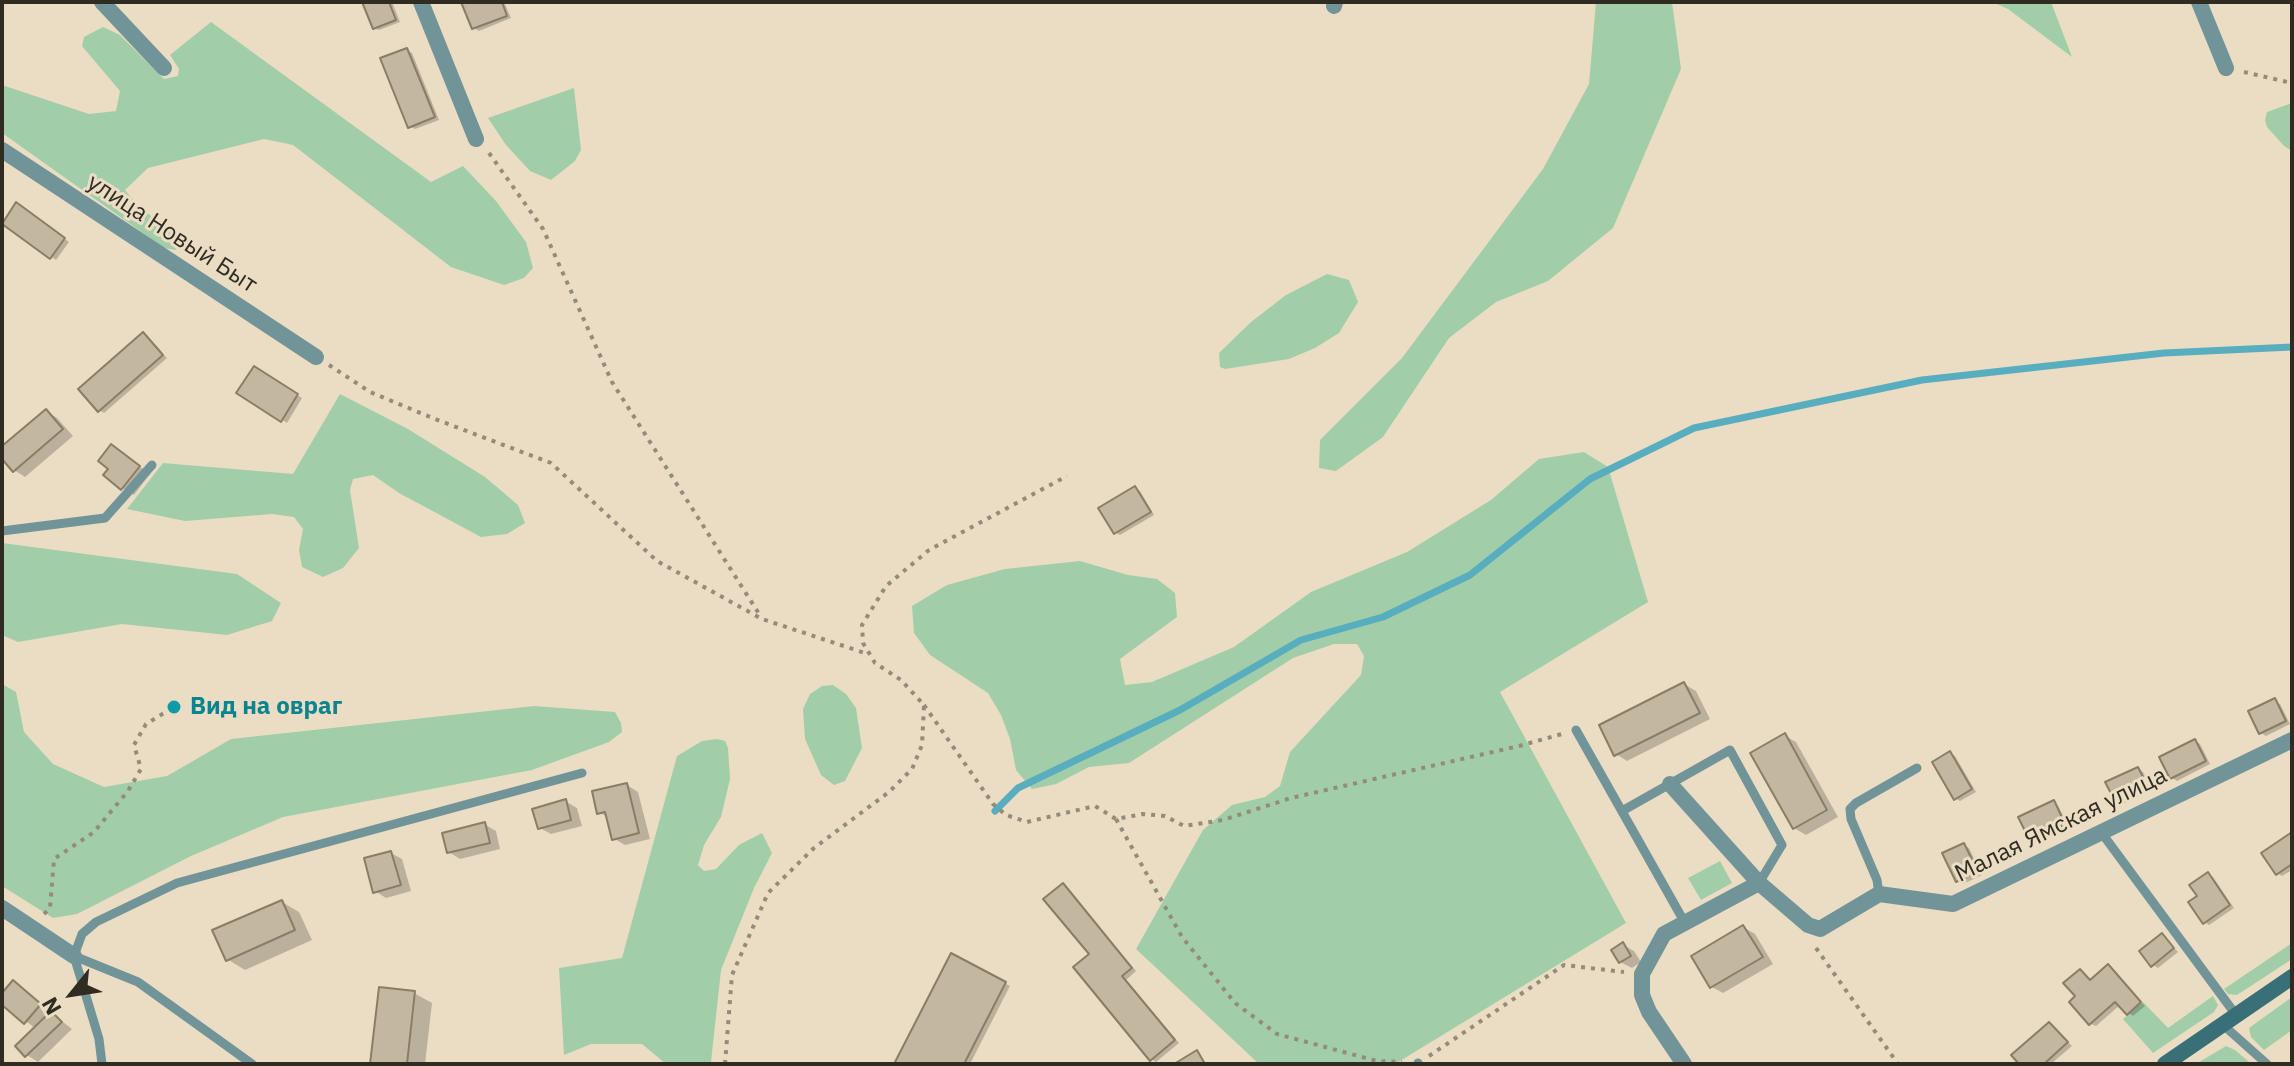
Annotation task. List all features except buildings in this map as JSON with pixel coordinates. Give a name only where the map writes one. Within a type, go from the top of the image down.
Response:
[{"type":"main road","points":[[2165,1064],[2292,977]]},
{"type":"street","points":[[102,2],[164,68]]},
{"type":"street","points":[[421,2],[476,139]]},
{"type":"street","points":[[2199,2],[2226,68]]},
{"type":"street","name":"улица Новый Быт","points":[[2,150],[316,357]]},
{"type":"street","name":"Малая Ямская улица","points":[[1879,894],[1953,904],[2292,740]]},
{"type":"street","points":[[1670,784],[1759,883],[1808,925],[1820,929],[1879,894]]},
{"type":"street","points":[[1684,1064],[1649,1012],[1642,995],[1642,974],[1664,934],[1759,883]]},
{"type":"street","points":[[2,908],[74,956]]},
{"type":"lane","points":[[2,531],[105,518],[152,465]]},
{"type":"lane","points":[[1576,730],[1685,923]]},
{"type":"lane","points":[[1622,811],[1730,750],[1782,845],[1759,883]]},
{"type":"lane","points":[[1879,894],[1877,880],[1851,819],[1850,809],[1917,768]]},
{"type":"lane","points":[[102,1064],[99,1039],[74,956],[82,934],[96,922],[177,883],[582,773]]},
{"type":"lane","points":[[2101,832],[2229,1020],[2267,1064]]},
{"type":"lane","points":[[74,956],[138,982],[252,1064]]},
{"type":"path","points":[[2226,68],[2292,83]]},
{"type":"path","points":[[476,139],[492,156],[543,229],[612,382],[762,619]]},
{"type":"path","points":[[316,357],[370,392],[551,463],[657,561],[762,619],[870,655]]},
{"type":"path","points":[[1067,476],[929,550],[886,586],[862,625],[863,643],[875,663],[901,680],[924,705],[993,804],[1006,815],[1027,822],[1095,806],[1116,819],[1182,937],[1235,1003],[1277,1034],[1377,1061],[1418,1064],[1564,965],[1642,974]]},
{"type":"path","points":[[725,1064],[732,975],[768,893],[814,848],[889,792],[912,769],[922,745],[924,705]]},
{"type":"path","points":[[31,927],[50,908],[54,859],[94,832],[128,791],[141,769],[134,745],[146,724],[174,707]]},
{"type":"path","points":[[1116,819],[1143,814],[1165,816],[1184,826],[1223,820],[1291,798],[1576,730]]},
{"type":"path","points":[[1808,925],[1812,942],[1898,1064]]},
{"type":"green space","points":[[1596,2],[1672,2],[1681,69],[1613,228],[1548,281],[1496,302],[1449,338],[1383,437],[1336,471],[1319,468],[1320,440],[1402,358],[1543,169],[1589,84]]},
{"type":"green space","points":[[1992,2],[2051,2],[2072,57],[2008,9]]},
{"type":"green space","points":[[211,22],[431,182],[463,166],[496,201],[526,242],[533,268],[524,278],[504,285],[451,267],[293,145],[264,139],[148,168],[125,190],[138,206],[181,239],[176,250],[164,248],[2,133],[2,85],[89,114],[116,111],[120,91],[82,46],[84,37],[103,27],[120,35],[164,79],[178,76],[179,69],[170,55]]},
{"type":"green space","points":[[574,88],[581,150],[575,161],[551,180],[530,171],[506,145],[488,118]]},
{"type":"green space","points":[[2292,103],[2292,151],[2267,127],[2265,120],[2267,112]]},
{"type":"green space","points":[[1327,274],[1349,280],[1358,302],[1339,333],[1289,359],[1225,369],[1220,367],[1219,353],[1251,322],[1286,295]]},
{"type":"green space","points":[[340,394],[408,429],[485,477],[518,505],[525,523],[507,534],[481,537],[399,493],[373,475],[353,479],[350,490],[359,548],[343,568],[323,577],[302,567],[299,550],[303,529],[294,517],[272,514],[185,521],[127,509],[163,463],[293,474]]},
{"type":"green space","points":[[1584,452],[1608,467],[1648,602],[1500,692],[1626,923],[1395,1064],[1259,1064],[1136,949],[1203,830],[1232,805],[1265,797],[1280,786],[1290,752],[1361,675],[1364,656],[1357,644],[1334,644],[1293,658],[1129,763],[1089,767],[1056,784],[1032,789],[1016,770],[1010,739],[988,693],[930,655],[914,633],[912,606],[947,585],[1005,569],[1080,561],[1128,575],[1157,579],[1175,593],[1177,617],[1120,659],[1125,685],[1152,682],[1234,647],[1311,592],[1407,552],[1491,500],[1539,459]]},
{"type":"green space","points":[[2,543],[237,574],[281,603],[272,621],[227,635],[122,624],[18,642],[2,635]]},
{"type":"green space","points":[[2,684],[16,692],[24,732],[53,764],[104,787],[167,776],[231,739],[534,706],[615,712],[622,732],[609,742],[532,770],[283,817],[191,856],[77,914],[53,918],[2,886]]},
{"type":"green space","points":[[833,685],[846,694],[856,708],[862,748],[845,781],[834,785],[821,775],[805,739],[803,709],[810,694],[822,686]]},
{"type":"green space","points":[[702,741],[725,741],[728,748],[730,779],[721,817],[704,845],[698,865],[704,871],[716,869],[739,845],[762,833],[772,853],[754,888],[721,970],[711,1062],[666,1064],[642,1044],[591,1044],[564,1055],[559,968],[622,958],[677,756]]},
{"type":"green space","points":[[1720,861],[1732,883],[1701,900],[1688,878]]},
{"type":"green space","points":[[2292,943],[2292,959],[2237,995],[2228,994],[2224,989]]},
{"type":"green space","points":[[2213,996],[2218,1005],[2214,1012],[2153,1053],[2123,1019],[2143,1002],[2168,1028]]},
{"type":"green space","points":[[2292,997],[2292,1030],[2264,1050],[2251,1037],[2249,1028]]},
{"type":"green space","points":[[2226,1046],[2249,1062],[2196,1064]]},
{"type":"waterway","points":[[995,811],[1018,788],[1180,710],[1301,640],[1383,617],[1470,575],[1590,479],[1694,428],[1922,380],[2164,353],[2292,347]]},
{"type":"place","name":"Вид на овраг","points":[[174,707]]}]
